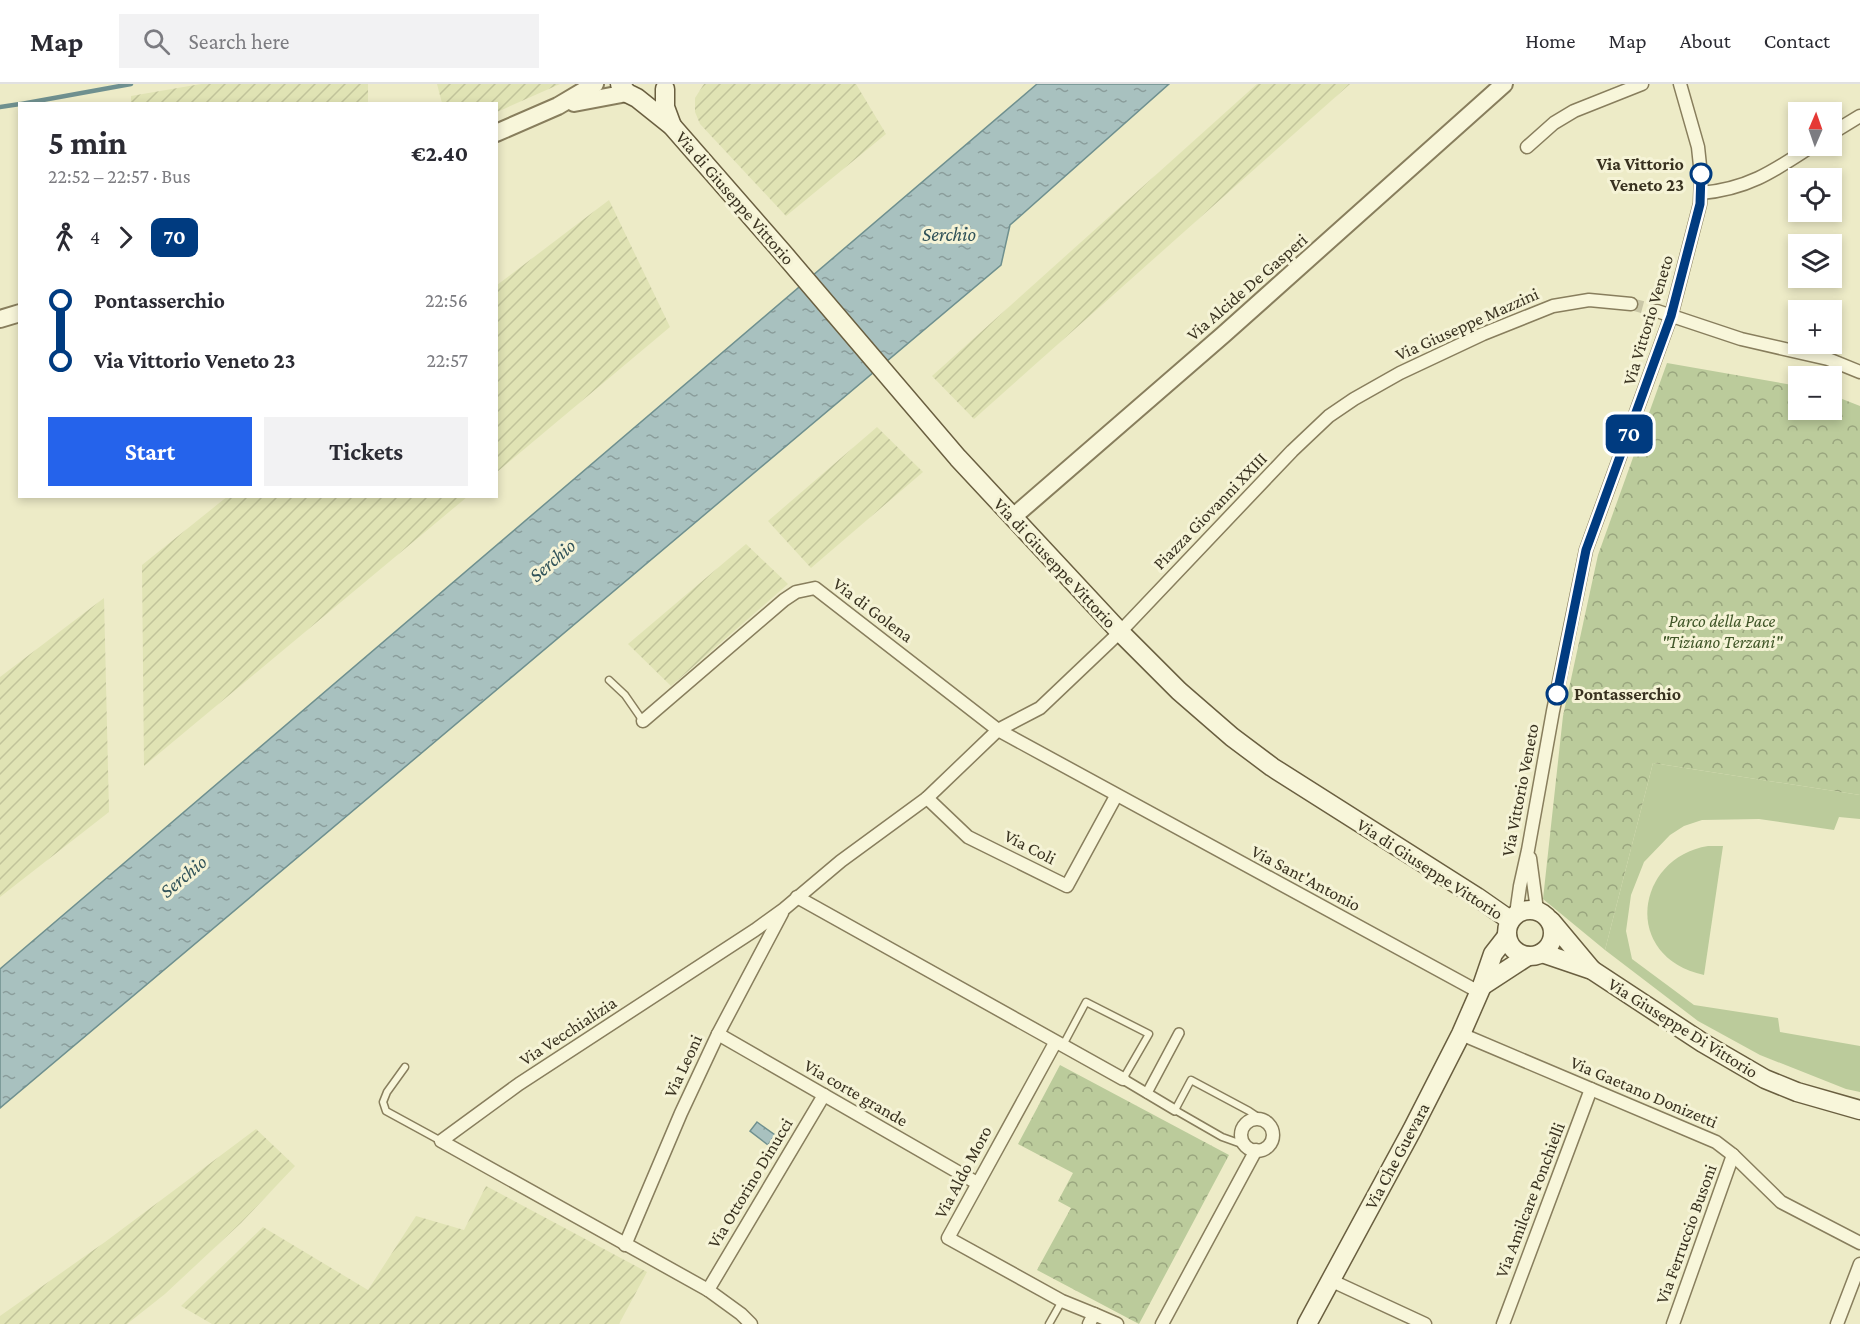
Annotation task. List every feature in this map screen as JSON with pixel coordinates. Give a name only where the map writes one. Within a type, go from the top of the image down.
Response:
[{"type":"main road","points":[[628,91],[649,98],[667,87]]},
{"type":"main road","points":[[667,87],[665,107],[672,126]]},
{"type":"main road","name":"Via di Giuseppe Vittorio","points":[[628,91],[672,126],[958,458],[1120,632],[1179,691],[1253,754],[1477,897],[1511,923],[1514,949],[1535,954]]},
{"type":"main road","points":[[1481,989],[1552,941],[1553,926],[1543,915],[1522,910],[1511,923]]},
{"type":"main road","points":[[1543,915],[1592,970]]},
{"type":"main road","name":"Via Che Guevara","points":[[1307,1324],[1461,1034],[1481,989],[1493,954],[1511,923]]},
{"type":"main road","name":"Via Giuseppe Di Vittorio","points":[[1535,954],[1592,970],[1641,1009],[1793,1094],[1860,1110]]},
{"type":"street","points":[[498,132],[558,106],[595,84]]},
{"type":"street","name":"Via Alcide De Gasperi","points":[[1013,517],[1240,320],[1504,84]]},
{"type":"street","points":[[1527,147],[1554,123],[1574,111],[1642,84]]},
{"type":"street","name":"Via Vittorio Veneto","points":[[1511,923],[1528,850],[1586,550],[1671,316],[1695,224],[1701,193],[1698,147],[1680,84]]},
{"type":"street","points":[[558,106],[628,91]]},
{"type":"street","points":[[1842,127],[1860,116]]},
{"type":"street","points":[[1701,193],[1724,191],[1751,182],[1797,156]]},
{"type":"street","name":"Via Giuseppe Mazzini","points":[[1329,416],[1354,399],[1400,374],[1483,334],[1553,306],[1589,300],[1631,304]]},
{"type":"street","points":[[1657,311],[1741,339],[1815,355],[1860,372]]},
{"type":"street","points":[[0,319],[18,314]]},
{"type":"street","name":"Piazza Giovanni XXIII","points":[[998,730],[1040,708],[1120,632],[1292,451],[1329,416]]},
{"type":"street","name":"Via di Golena","points":[[643,721],[784,600],[796,592],[815,588],[998,730]]},
{"type":"street","name":"Via Sant'Antonio","points":[[998,730],[1116,796],[1481,989]]},
{"type":"street","name":"Via Vecchializia","points":[[441,1141],[519,1084],[699,968],[784,909],[841,861],[927,798],[998,730]]},
{"type":"street","name":"Via Coli","points":[[927,798],[968,837],[1067,886],[1116,796]]},
{"type":"street","points":[[1528,850],[1543,915]]},
{"type":"street","points":[[797,897],[1175,1110]]},
{"type":"street","name":"Via Leoni","points":[[625,1245],[681,1113],[718,1034],[784,909]]},
{"type":"street","points":[[1147,1093],[1179,1033]]},
{"type":"street","name":"Via corte grande","points":[[718,1034],[977,1183]]},
{"type":"street","name":"Via Gaetano Donizetti","points":[[1461,1034],[1716,1142],[1733,1155],[1781,1202],[1860,1243]]},
{"type":"street","name":"Via Aldo Moro","points":[[1058,1045],[977,1183],[948,1238],[1062,1300],[1092,1319],[1117,1324]]},
{"type":"street","name":"Via Amilcare Ponchielli","points":[[1503,1324],[1591,1089]]},
{"type":"street","name":"Via Ottorino Dinucci","points":[[708,1290],[824,1095]]},
{"type":"street","points":[[1260,1119],[1271,1126],[1273,1135],[1269,1145],[1261,1150],[1251,1148],[1242,1137],[1243,1128],[1250,1121],[1260,1119]]},
{"type":"street","points":[[441,1141],[708,1290],[751,1324]]},
{"type":"street","points":[[1162,1324],[1251,1148]]},
{"type":"street","name":"Via Ferruccio Busoni","points":[[1673,1324],[1733,1155]]},
{"type":"street","points":[[1837,1324],[1860,1264]]},
{"type":"street","points":[[1330,1280],[1425,1324]]},
{"type":"lane","points":[[609,680],[625,695],[643,721]]},
{"type":"lane","points":[[1058,1045],[1086,1002],[1149,1034],[1123,1079]]},
{"type":"lane","points":[[405,1067],[387,1092],[383,1102],[386,1111],[441,1141]]},
{"type":"lane","points":[[1251,1148],[1222,1137],[1175,1110],[1191,1080],[1260,1119]]},
{"type":"lane","points":[[1049,1324],[1062,1300]]},
{"type":"green space","points":[[201,84],[368,84],[368,102],[131,102],[131,96]]},
{"type":"green space","points":[[437,84],[560,84],[498,112],[498,102],[442,102]]},
{"type":"green space","points":[[704,84],[856,84],[886,134],[786,216],[700,124],[695,112],[695,98]]},
{"type":"green space","points":[[1257,84],[1350,84],[974,419],[932,376]]},
{"type":"green space","points":[[609,200],[670,327],[498,471],[498,284]]},
{"type":"green space","name":"Parco della Pace \"Tiziano Terzani\"","points":[[1667,363],[1788,384],[1788,420],[1842,420],[1842,399],[1860,406],[1860,795],[1653,763],[1605,950],[1543,899],[1563,716],[1598,555]]},
{"type":"green space","points":[[877,427],[923,472],[811,568],[768,521]]},
{"type":"green space","points":[[226,498],[466,498],[144,766],[142,565]]},
{"type":"green space","points":[[746,544],[788,584],[671,686],[628,644]]},
{"type":"green space","points":[[104,598],[109,812],[0,897],[0,677]]},
{"type":"green space","points":[[1653,763],[1860,795],[1860,819],[1839,817],[1834,830],[1759,819],[1702,820],[1684,826],[1670,835],[1644,862],[1631,895],[1626,931],[1632,959],[1694,1005],[1778,1018],[1780,1032],[1860,1046],[1860,1092],[1846,1089],[1760,1055],[1698,1021],[1605,950]]},
{"type":"green space","points":[[1708,846],[1723,846],[1704,975],[1677,965],[1659,949],[1650,929],[1648,908],[1653,887],[1665,869],[1683,854]]},
{"type":"green space","points":[[1060,1065],[1229,1155],[1139,1324],[1037,1270],[1071,1208],[1058,1201],[1073,1173],[1018,1144]]},
{"type":"green space","points":[[256,1129],[295,1166],[241,1223],[165,1294],[127,1324],[0,1324],[0,1316],[105,1242]]},
{"type":"green space","points":[[486,1186],[647,1272],[619,1324],[212,1324],[181,1306],[263,1227],[368,1290],[416,1216],[464,1230]]},
{"type":"water","name":"Serchio","points":[[1037,84],[1169,84],[1010,225],[1001,265],[0,1108],[0,969]]},
{"type":"water","points":[[757,1122],[775,1135],[768,1145],[750,1131]]},
{"type":"waterway","points":[[32,102],[131,84]]},
{"type":"waterway","points":[[0,107],[18,104]]},
{"type":"tunnel","points":[[1631,304],[1657,311]]},
{"type":"bus line","name":"70","points":[[1557,694],[1586,550],[1671,316],[1700,204],[1701,174]]},
{"type":"place","name":"Via Vittorio Veneto 23","points":[[1701,174]]},
{"type":"place","name":"Pontasserchio","points":[[1557,694]]}]
